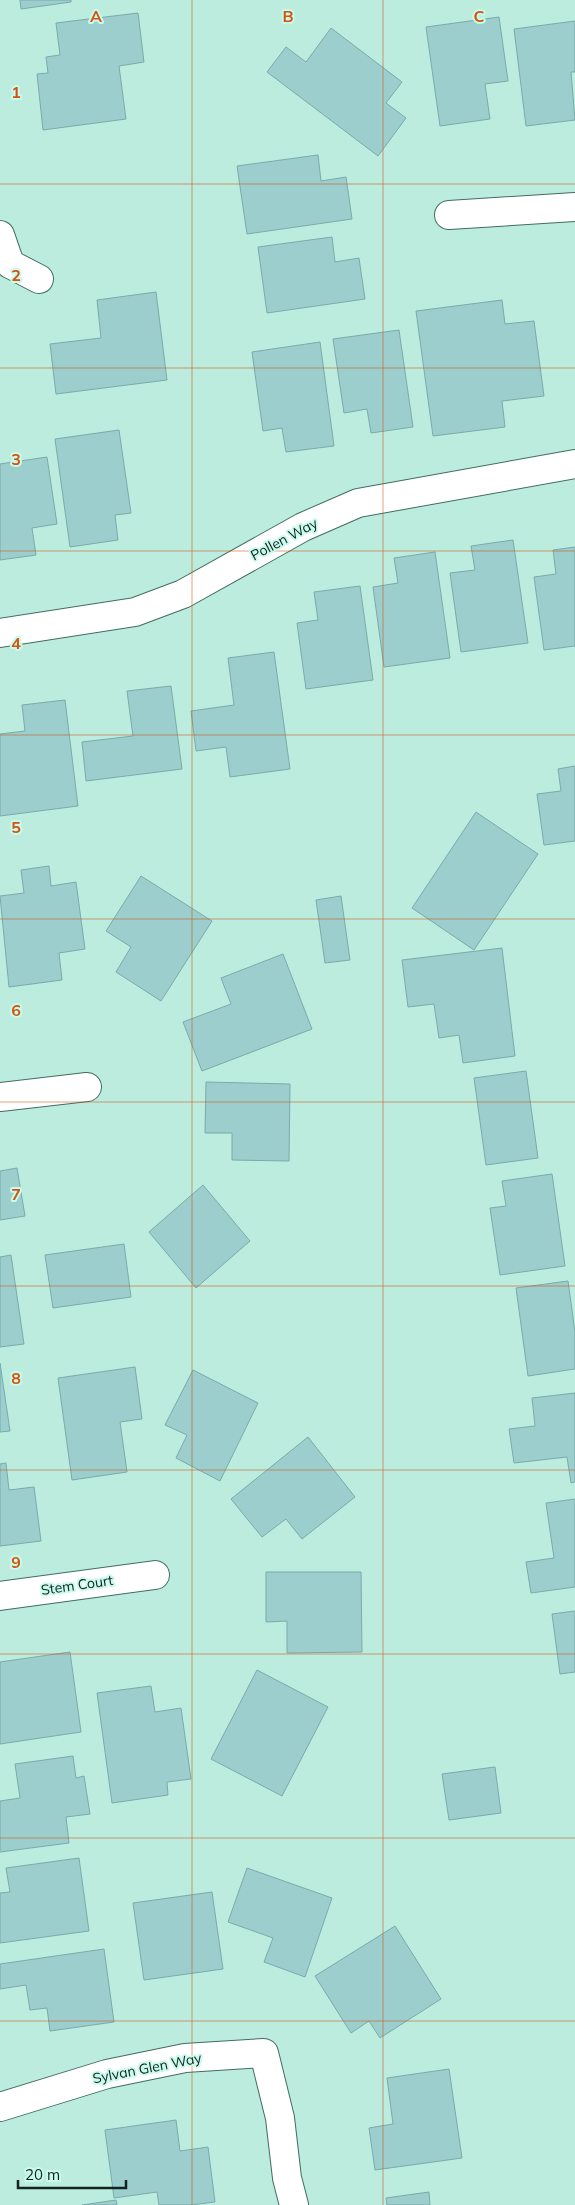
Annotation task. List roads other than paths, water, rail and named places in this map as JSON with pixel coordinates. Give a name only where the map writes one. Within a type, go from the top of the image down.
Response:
[{"type":"street","points":[[450,215],[575,207]]},
{"type":"street","points":[[0,235],[10,264],[39,279]]},
{"type":"street","name":"Pollen Way","points":[[0,633],[134,612],[183,594],[303,527],[358,503],[575,464]]},
{"type":"street","points":[[0,1097],[87,1087]]},
{"type":"street","name":"Stem Court","points":[[0,1596],[155,1574]]},
{"type":"street","name":"Sylvan Glen Way","points":[[0,2107],[107,2074],[175,2060],[264,2053],[280,2118],[288,2178],[294,2205]]}]
